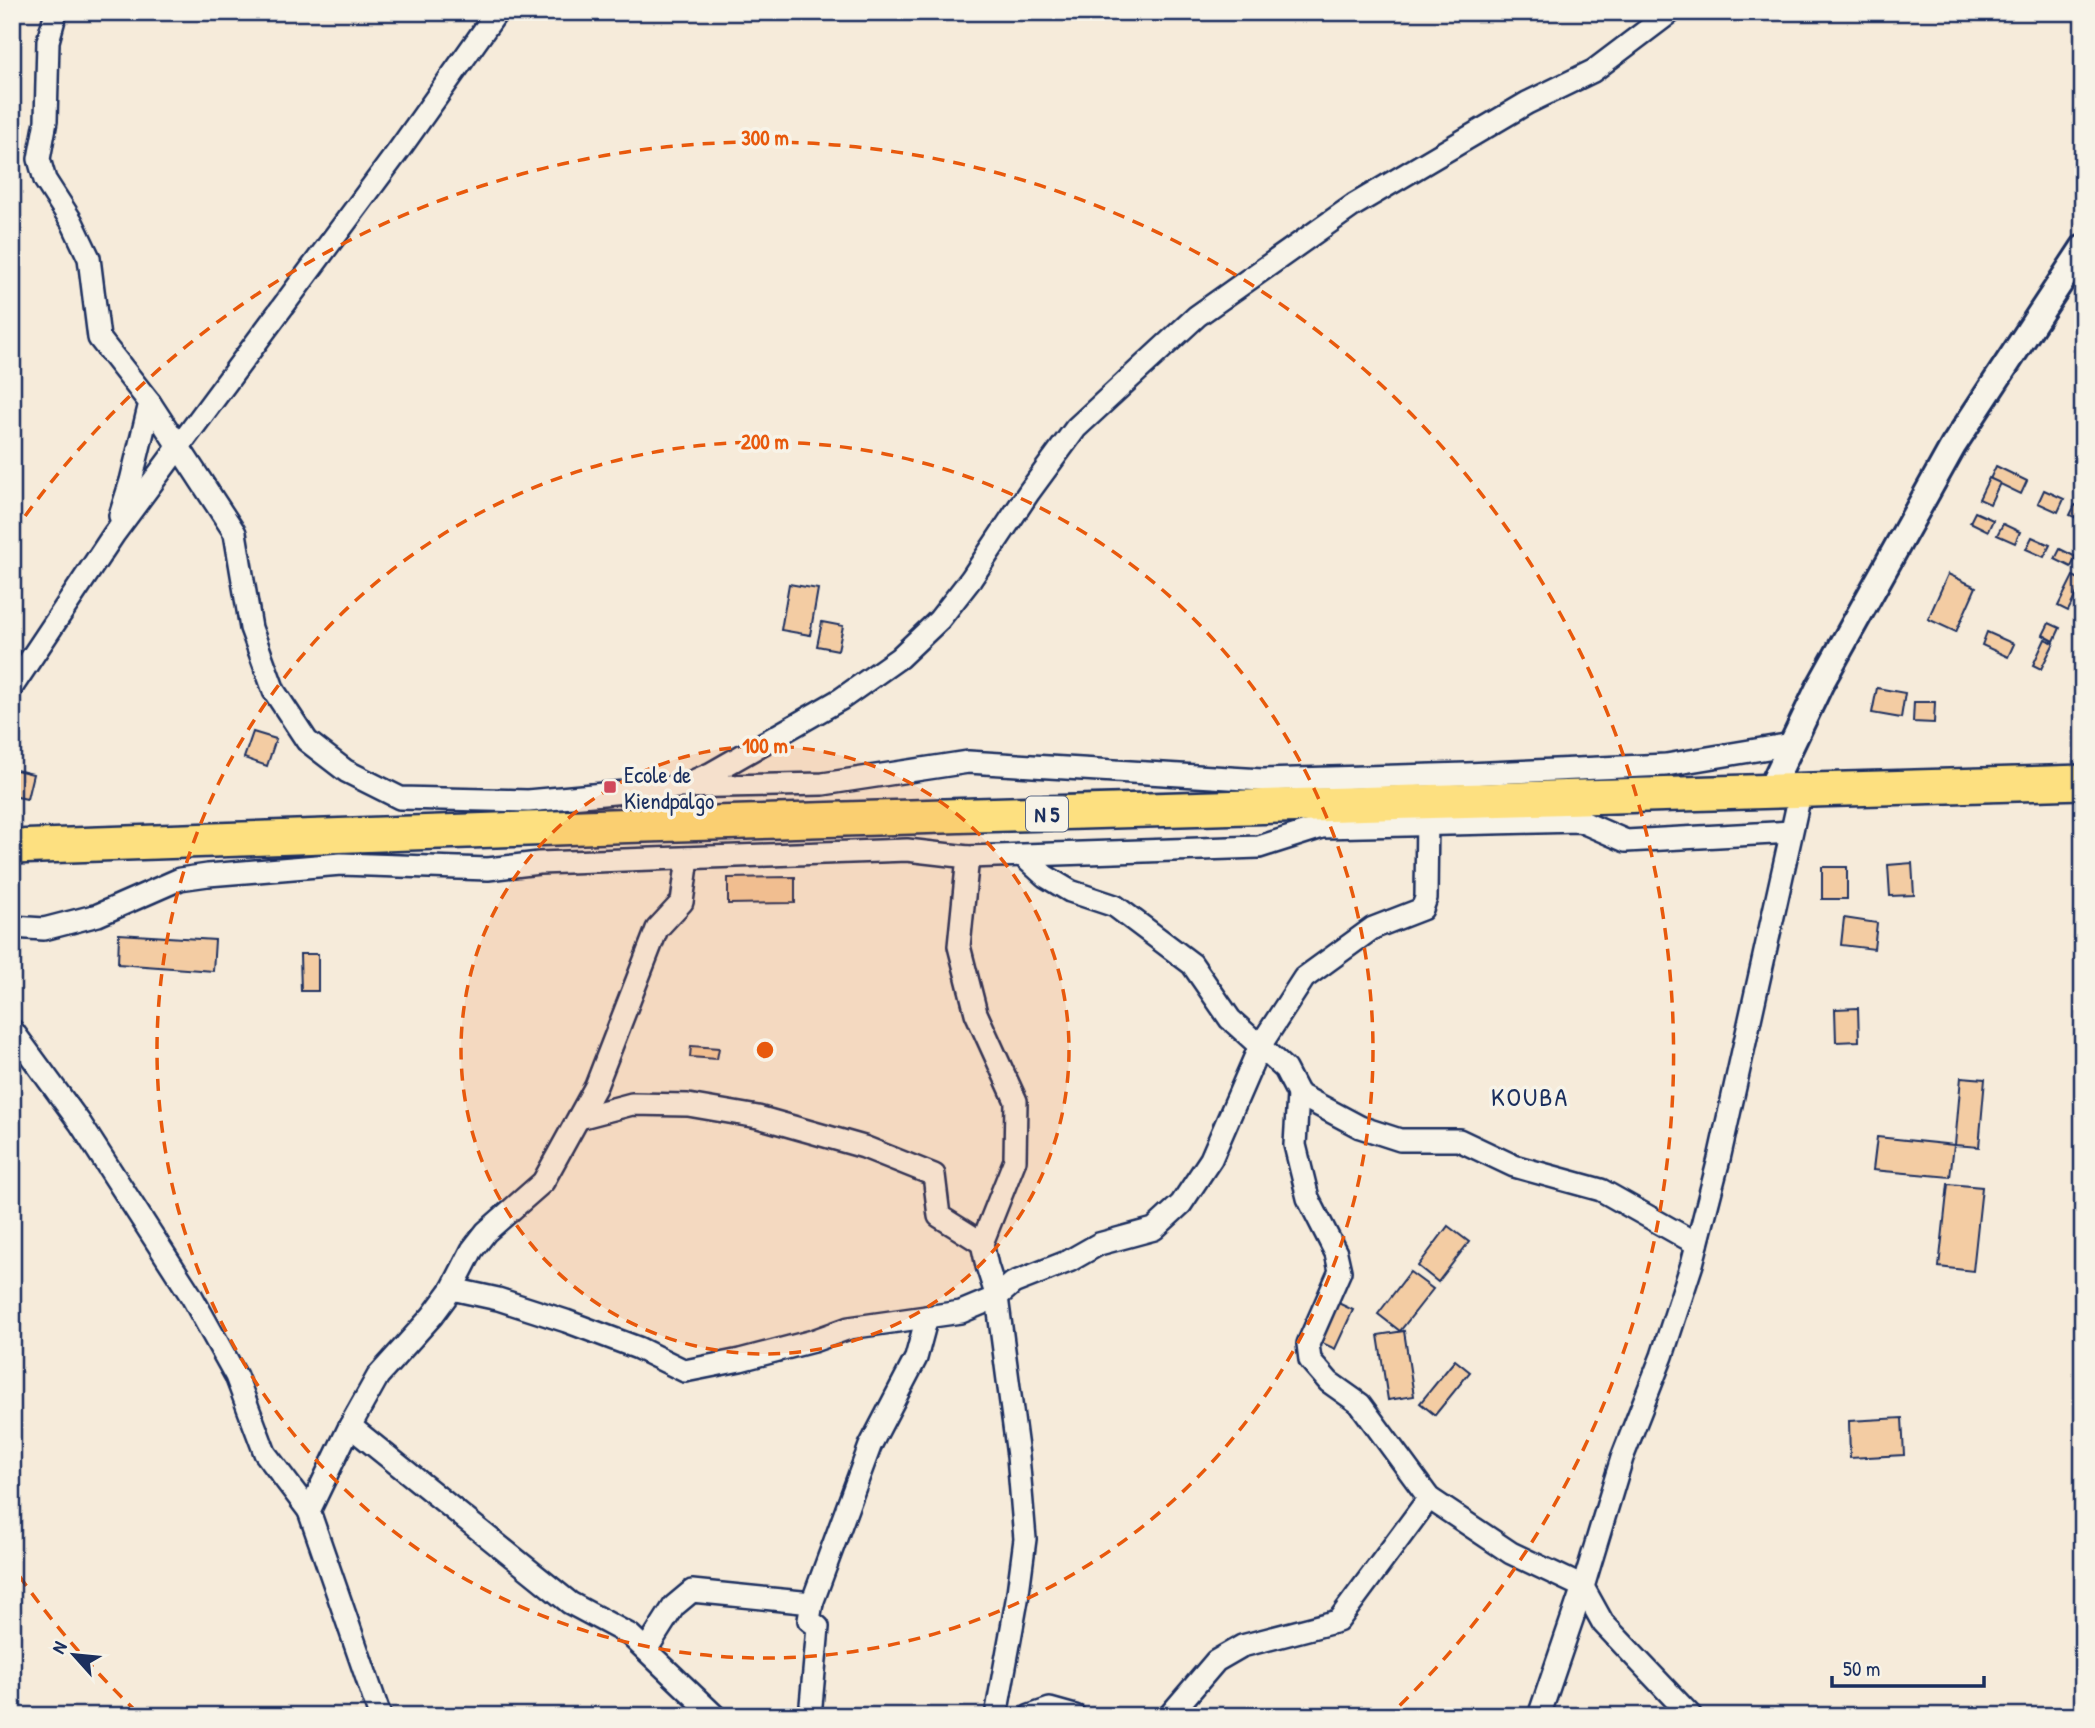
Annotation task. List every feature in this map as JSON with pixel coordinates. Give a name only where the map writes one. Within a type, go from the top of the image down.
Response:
[{"type":"highway","name":"N 5","points":[[12,847],[1427,814],[1785,791],[2083,782]]},
{"type":"street","points":[[56,12],[48,41],[46,121],[39,159],[44,180],[72,222],[89,258],[99,338],[150,403],[235,533],[251,628],[274,691],[307,741],[346,771],[400,798],[528,801],[678,787],[823,784],[968,762],[1262,780],[1466,774],[1666,765],[1792,744]]},
{"type":"street","points":[[12,687],[114,534],[391,161],[497,12]]},
{"type":"street","points":[[678,787],[710,774],[841,699],[899,658],[939,620],[971,579],[1076,428],[1198,316],[1354,205],[1527,103],[1593,71],[1671,12]]},
{"type":"street","points":[[1539,1716],[1583,1587],[1608,1499],[1662,1356],[1697,1244],[1719,1158],[1791,832],[1785,791],[1792,744],[1820,685],[1953,446],[2083,248]]},
{"type":"street","points":[[114,534],[131,481],[150,403]]},
{"type":"street","points":[[12,927],[44,929],[97,915],[180,879],[341,864],[488,869],[539,863],[907,850],[968,857],[1259,847],[1322,827],[1427,814],[1580,821],[1626,841],[1791,832]]},
{"type":"street","points":[[452,1289],[498,1299],[566,1321],[638,1348],[685,1371],[813,1341],[849,1328],[961,1312],[996,1297],[1013,1283],[1069,1261],[1099,1244],[1154,1229],[1181,1204],[1211,1159],[1260,1046],[1304,978],[1373,928],[1422,909],[1426,898],[1427,814]]},
{"type":"street","points":[[1023,856],[1045,876],[1070,891],[1115,906],[1192,964],[1230,1019],[1285,1069],[1298,1094],[1295,1145],[1308,1198],[1336,1253],[1340,1271],[1308,1344],[1310,1360],[1329,1382],[1360,1404],[1429,1498],[1511,1553],[1583,1587],[1603,1623],[1691,1716]]},
{"type":"street","points":[[968,857],[959,946],[976,1013],[1016,1101],[1015,1160],[982,1243],[996,1297],[1025,1539],[996,1716]]},
{"type":"street","points":[[309,1511],[350,1426],[378,1376],[432,1316],[452,1289],[472,1250],[486,1232],[543,1182],[596,1086],[657,929],[682,902],[688,858]]},
{"type":"street","points":[[12,1030],[80,1123],[192,1297],[236,1376],[265,1453],[309,1511],[380,1716]]},
{"type":"street","points":[[1298,1094],[1360,1127],[1399,1140],[1459,1140],[1514,1166],[1601,1190],[1697,1244]]},
{"type":"street","points":[[579,1118],[632,1104],[688,1105],[758,1117],[864,1147],[934,1175],[940,1216],[982,1243]]},
{"type":"street","points":[[810,1716],[818,1627],[809,1620],[812,1604],[870,1446],[916,1358],[927,1317]]},
{"type":"street","points":[[350,1426],[570,1603],[630,1635],[715,1716]]},
{"type":"street","points":[[1169,1716],[1216,1661],[1242,1646],[1338,1621],[1429,1498]]},
{"type":"street","points":[[646,1650],[674,1605],[692,1591],[812,1604]]},
{"type":"street","points":[[1030,1716],[1049,1709],[1075,1716]]},
{"type":"building","points":[[1996,466],[2027,481],[2021,494],[1990,479]]},
{"type":"building","points":[[1989,478],[2000,483],[1990,504],[1979,499]]},
{"type":"building","points":[[2044,490],[2064,499],[2058,512],[2038,503]]},
{"type":"building","points":[[2075,505],[2083,508],[2083,521],[2070,515]]},
{"type":"building","points":[[1975,512],[1993,520],[1988,531],[1970,522]]},
{"type":"building","points":[[2003,524],[2020,532],[2015,543],[1997,535]]},
{"type":"building","points":[[2032,537],[2050,545],[2044,557],[2026,549]]},
{"type":"building","points":[[2060,549],[2076,557],[2071,567],[2055,559]]},
{"type":"building","points":[[1948,574],[1976,587],[1956,632],[1928,619]]},
{"type":"building","points":[[2073,576],[2083,581],[2068,611],[2058,606]]},
{"type":"building","points":[[789,584],[818,589],[810,635],[781,630]]},
{"type":"building","points":[[822,622],[843,626],[838,650],[817,646]]},
{"type":"building","points":[[2049,623],[2060,628],[2054,641],[2043,635]]},
{"type":"building","points":[[1987,632],[2014,644],[2008,657],[1982,645]]},
{"type":"building","points":[[2045,639],[2054,643],[2041,669],[2033,665]]},
{"type":"building","points":[[1877,688],[1905,693],[1901,718],[1872,713]]},
{"type":"building","points":[[1914,702],[1935,702],[1934,723],[1913,722]]},
{"type":"building","points":[[253,732],[276,739],[267,766],[244,758]]},
{"type":"building","points":[[12,769],[33,774],[27,799],[12,796]]},
{"type":"building","points":[[1912,863],[1914,895],[1890,896],[1888,865]]},
{"type":"building","points":[[1822,867],[1847,867],[1847,899],[1822,899]]},
{"type":"building","points":[[795,877],[795,903],[728,904],[728,878]]},
{"type":"building","points":[[1844,918],[1877,923],[1874,949],[1841,945]]},
{"type":"building","points":[[119,934],[215,940],[213,971],[118,964]]},
{"type":"building","points":[[300,954],[318,954],[318,991],[301,991]]},
{"type":"building","points":[[1858,1008],[1859,1041],[1836,1042],[1835,1009]]},
{"type":"building","points":[[691,1046],[719,1048],[717,1059],[690,1057]]},
{"type":"building","points":[[1961,1077],[1985,1079],[1979,1147],[1955,1145]]},
{"type":"building","points":[[1877,1137],[1954,1145],[1950,1177],[1873,1170]]},
{"type":"building","points":[[1948,1184],[1982,1187],[1973,1271],[1939,1267]]},
{"type":"building","points":[[1448,1226],[1469,1242],[1438,1282],[1418,1266]]},
{"type":"building","points":[[1410,1272],[1433,1289],[1400,1331],[1378,1314]]},
{"type":"building","points":[[1334,1301],[1353,1310],[1335,1349],[1316,1340]]},
{"type":"building","points":[[1404,1331],[1414,1396],[1388,1400],[1378,1335]]},
{"type":"building","points":[[1455,1360],[1470,1372],[1435,1415],[1420,1403]]},
{"type":"building","points":[[1902,1418],[1904,1455],[1850,1458],[1849,1421]]},
{"type":"place","name":"Ecole de Kiendpalgo","points":[[610,787]]},
{"type":"district","name":"KOUBA","points":[[1530,1096]]}]
